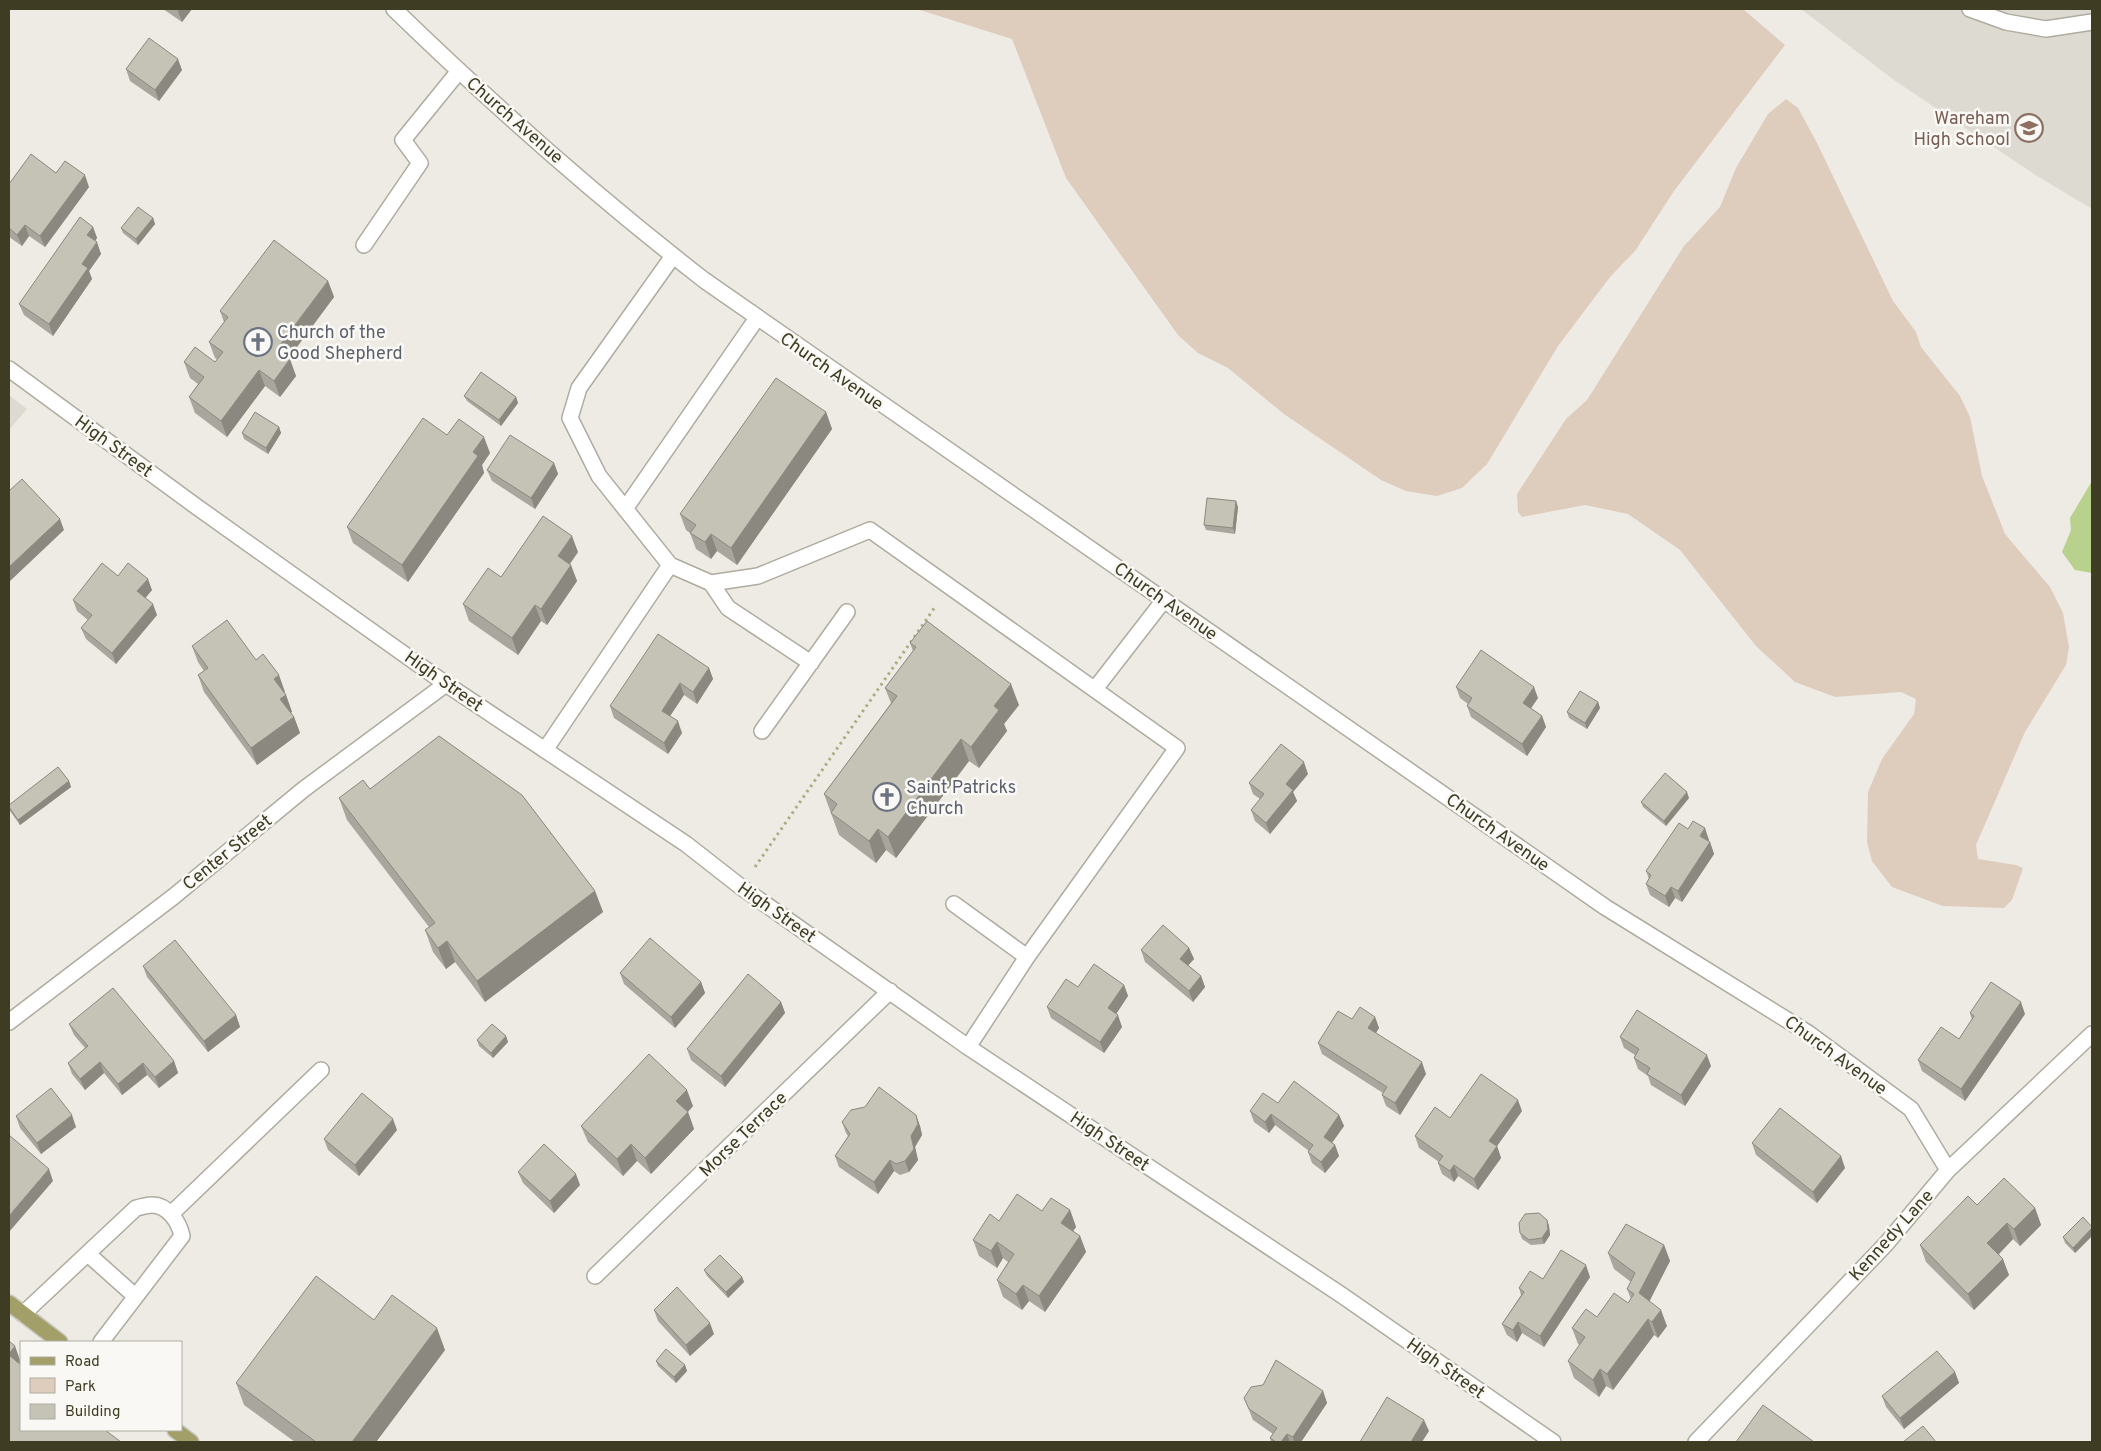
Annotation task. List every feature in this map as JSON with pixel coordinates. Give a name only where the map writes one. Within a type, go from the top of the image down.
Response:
[{"type":"main road","points":[[9,1303],[59,1341]]},
{"type":"main road","points":[[176,1431],[191,1442]]},
{"type":"street","name":"Church Avenue","points":[[394,9],[459,71],[619,212],[673,256],[756,318],[1605,907],[1808,1032],[1911,1110],[1948,1170]]},
{"type":"street","points":[[1970,9],[2006,22],[2046,29],[2092,22]]},
{"type":"street","points":[[364,246],[420,163],[403,140],[459,71]]},
{"type":"street","points":[[673,256],[579,388],[570,418],[599,476],[670,565],[711,583],[728,608],[811,664]]},
{"type":"street","points":[[625,509],[756,318]]},
{"type":"street","name":"High Street","points":[[9,369],[197,507],[446,684],[686,844],[741,887],[968,1047],[1343,1296],[1553,1442]]},
{"type":"street","points":[[711,583],[758,576],[870,530],[1176,748],[1026,957],[968,1047]]},
{"type":"street","points":[[545,750],[670,565]]},
{"type":"street","points":[[1095,689],[1164,600]]},
{"type":"street","points":[[762,731],[848,612]]},
{"type":"street","name":"Center Street","points":[[9,1022],[173,897],[304,789],[446,684]]},
{"type":"street","points":[[954,904],[1026,957]]},
{"type":"street","name":"Morse Terrace","points":[[595,1276],[890,991]]},
{"type":"street","name":"Kennedy Lane","points":[[1696,1442],[1886,1244],[1948,1170],[2092,1034]]},
{"type":"street","points":[[171,1214],[321,1070]]},
{"type":"street","points":[[24,1314],[136,1208],[154,1204],[171,1214],[180,1226],[182,1236],[102,1341]]},
{"type":"street","points":[[88,1254],[136,1296]]},
{"type":"path","points":[[741,887],[949,586]]},
{"type":"shaded area","name":"Wareham High School","points":[[1801,9],[2092,9],[2092,209],[2037,176],[1894,80]]},
{"type":"shaded area","points":[[9,395],[27,409],[9,430]]},
{"type":"shaded area","points":[[2092,481],[2092,573],[2075,570],[2062,552],[2071,530],[2070,518]]},
{"type":"green space","points":[[917,9],[1743,9],[1785,45],[1674,191],[1635,251],[1610,277],[1558,346],[1487,464],[1462,488],[1437,496],[1406,491],[1381,480],[1284,414],[1228,368],[1198,353],[1178,335],[1066,178],[1012,39]]},
{"type":"green space","points":[[1786,99],[1798,108],[1817,143],[1893,301],[1916,332],[1921,347],[1960,396],[1970,417],[1982,476],[2005,534],[2050,587],[2063,613],[2069,647],[2066,665],[2025,732],[1976,845],[1978,859],[2016,865],[2023,868],[2012,900],[2004,908],[1943,906],[1892,887],[1872,861],[1867,842],[1868,792],[1882,759],[1914,714],[1916,699],[1901,692],[1835,697],[1795,682],[1756,646],[1680,550],[1628,514],[1585,505],[1522,517],[1518,512],[1517,494],[1566,419],[1587,400],[1684,246],[1720,207],[1736,168],[1768,114]]},
{"type":"building","points":[[149,38],[178,59],[155,90],[126,69]]},
{"type":"building","points":[[31,154],[56,173],[65,161],[85,175],[40,236],[25,225],[17,235],[9,228],[9,184]]},
{"type":"building","points":[[138,207],[153,218],[136,239],[121,228]]},
{"type":"building","points":[[80,217],[93,227],[87,235],[97,242],[82,264],[88,268],[49,324],[19,304]]},
{"type":"building","points":[[274,240],[328,281],[277,349],[290,359],[274,381],[259,370],[221,421],[189,397],[204,377],[184,362],[195,347],[215,362],[223,352],[209,342],[228,317],[220,311]]},
{"type":"building","points":[[481,372],[516,397],[499,420],[464,396]]},
{"type":"building","points":[[776,378],[826,412],[731,548],[711,534],[705,542],[690,533],[696,525],[680,514]]},
{"type":"building","points":[[255,412],[279,427],[266,448],[242,433]]},
{"type":"building","points":[[423,418],[447,435],[459,419],[484,437],[473,452],[478,456],[402,565],[347,527]]},
{"type":"building","points":[[510,435],[554,463],[531,498],[487,470]]},
{"type":"building","points":[[22,479],[60,519],[9,567],[9,491]]},
{"type":"building","points":[[1207,498],[1236,501],[1233,528],[1204,525]]},
{"type":"building","points":[[543,516],[572,536],[558,556],[571,565],[541,609],[535,605],[512,638],[463,604],[488,568],[501,577]]},
{"type":"building","points":[[102,563],[118,576],[128,563],[148,579],[137,591],[153,604],[112,653],[81,628],[92,615],[73,600]]},
{"type":"building","points":[[227,620],[256,660],[263,654],[279,675],[274,679],[286,695],[280,699],[294,717],[251,748],[198,675],[208,668],[192,646]]},
{"type":"building","points":[[927,621],[1011,684],[994,706],[999,710],[971,747],[961,739],[888,837],[878,829],[869,841],[831,813],[837,804],[824,794],[897,696],[885,688],[916,647],[910,643]]},
{"type":"building","points":[[658,634],[709,668],[693,692],[680,683],[662,711],[678,721],[664,743],[610,706]]},
{"type":"building","points":[[1481,650],[1534,687],[1523,703],[1542,716],[1522,744],[1467,706],[1472,698],[1456,687]]},
{"type":"building","points":[[1580,691],[1598,702],[1585,723],[1567,712]]},
{"type":"building","points":[[439,736],[522,795],[595,891],[477,981],[447,941],[438,948],[425,930],[435,923],[339,798],[363,780],[370,789]]},
{"type":"building","points":[[1281,744],[1304,762],[1286,784],[1293,790],[1266,823],[1251,810],[1264,794],[1249,783]]},
{"type":"building","points":[[58,767],[69,781],[18,820],[9,805]]},
{"type":"building","points":[[1665,773],[1687,792],[1664,821],[1641,802]]},
{"type":"building","points":[[1693,821],[1705,828],[1700,836],[1710,842],[1678,891],[1671,887],[1665,896],[1646,884],[1651,875],[1646,871],[1679,823],[1688,829]]},
{"type":"building","points":[[1163,925],[1189,948],[1180,959],[1201,976],[1189,991],[1141,950]]},
{"type":"building","points":[[650,938],[701,982],[671,1017],[620,973]]},
{"type":"building","points":[[175,940],[236,1015],[204,1041],[143,966]]},
{"type":"building","points":[[1094,964],[1124,985],[1108,1008],[1118,1015],[1100,1042],[1047,1007],[1066,979],[1078,987]]},
{"type":"building","points":[[748,974],[781,1002],[721,1076],[687,1049]]},
{"type":"building","points":[[1991,982],[2021,1002],[1961,1089],[1918,1060],[1941,1027],[1959,1039],[1974,1016],[1970,1013]]},
{"type":"building","points":[[113,988],[174,1061],[155,1077],[143,1063],[118,1084],[100,1062],[80,1079],[68,1063],[88,1046],[69,1024]]},
{"type":"building","points":[[1360,1007],[1375,1017],[1368,1028],[1422,1062],[1395,1103],[1382,1095],[1387,1087],[1318,1043],[1338,1011],[1352,1019]]},
{"type":"building","points":[[1637,1010],[1707,1055],[1681,1095],[1647,1074],[1650,1068],[1634,1058],[1639,1049],[1620,1037]]},
{"type":"building","points":[[492,1024],[506,1036],[491,1053],[477,1040]]},
{"type":"building","points":[[649,1054],[687,1090],[676,1101],[688,1112],[645,1158],[631,1144],[617,1159],[581,1126]]},
{"type":"building","points":[[1481,1074],[1518,1100],[1489,1141],[1497,1146],[1474,1179],[1454,1165],[1450,1171],[1438,1163],[1443,1156],[1415,1136],[1435,1107],[1450,1118]]},
{"type":"building","points":[[1294,1081],[1339,1115],[1324,1137],[1335,1145],[1321,1162],[1308,1152],[1313,1145],[1271,1114],[1265,1122],[1250,1111],[1263,1093],[1278,1103]]},
{"type":"building","points":[[879,1087],[916,1115],[918,1124],[911,1136],[914,1149],[905,1161],[896,1164],[890,1160],[874,1182],[835,1156],[850,1134],[842,1122],[851,1110],[865,1107]]},
{"type":"building","points":[[51,1088],[72,1115],[37,1143],[16,1116]]},
{"type":"building","points":[[362,1093],[393,1119],[355,1165],[324,1139]]},
{"type":"building","points":[[1780,1108],[1841,1156],[1813,1192],[1752,1143]]},
{"type":"building","points":[[9,1135],[49,1169],[9,1216]]},
{"type":"building","points":[[544,1144],[576,1174],[550,1201],[518,1172]]},
{"type":"building","points":[[2004,1178],[2035,1208],[2014,1229],[2007,1223],[1987,1243],[2003,1259],[1968,1294],[1920,1245],[1968,1196],[1977,1205]]},
{"type":"building","points":[[1017,1194],[1042,1211],[1051,1198],[1070,1210],[1061,1223],[1080,1236],[1039,1296],[1023,1285],[1016,1294],[997,1280],[1014,1254],[997,1242],[991,1251],[973,1240],[990,1214],[999,1221]]},
{"type":"building","points":[[1539,1213],[1547,1220],[1548,1229],[1542,1238],[1529,1240],[1520,1233],[1519,1223],[1525,1214]]},
{"type":"building","points":[[2083,1217],[2092,1228],[2073,1248],[2063,1237]]},
{"type":"building","points":[[1626,1224],[1664,1245],[1639,1293],[1661,1310],[1652,1322],[1648,1319],[1607,1374],[1600,1369],[1593,1380],[1568,1361],[1585,1337],[1572,1328],[1586,1309],[1597,1317],[1614,1293],[1628,1303],[1634,1294],[1627,1289],[1635,1273],[1608,1253]]},
{"type":"building","points":[[1561,1250],[1586,1265],[1540,1336],[1518,1322],[1513,1330],[1502,1324],[1524,1292],[1519,1288],[1530,1271],[1543,1279]]},
{"type":"building","points":[[720,1255],[742,1277],[726,1292],[704,1270]]},
{"type":"building","points":[[316,1276],[374,1320],[392,1295],[437,1328],[352,1442],[316,1442],[236,1383]]},
{"type":"building","points":[[677,1287],[710,1323],[686,1345],[654,1310]]},
{"type":"building","points":[[9,1341],[15,1346],[9,1354]]},
{"type":"building","points":[[666,1349],[685,1365],[674,1377],[656,1361]]},
{"type":"building","points":[[1937,1351],[1955,1372],[1900,1418],[1882,1396]]},
{"type":"building","points":[[9,1355],[20,1364],[20,1431],[106,1431],[121,1442],[9,1442]]},
{"type":"building","points":[[1276,1360],[1323,1391],[1293,1437],[1287,1434],[1281,1442],[1276,1442],[1270,1438],[1277,1428],[1249,1409],[1244,1398],[1251,1387],[1263,1385]]},
{"type":"building","points":[[1387,1397],[1424,1420],[1411,1442],[1360,1442]]},
{"type":"building","points":[[1763,1405],[1814,1442],[1736,1442]]},
{"type":"building","points":[[1923,1426],[1936,1442],[1903,1442]]},
{"type":"place","name":"Wareham High School","points":[[2029,128]]},
{"type":"place","name":"Church of the Good Shepherd","points":[[258,342]]},
{"type":"place","name":"Saint Patricks Church","points":[[887,797]]}]
